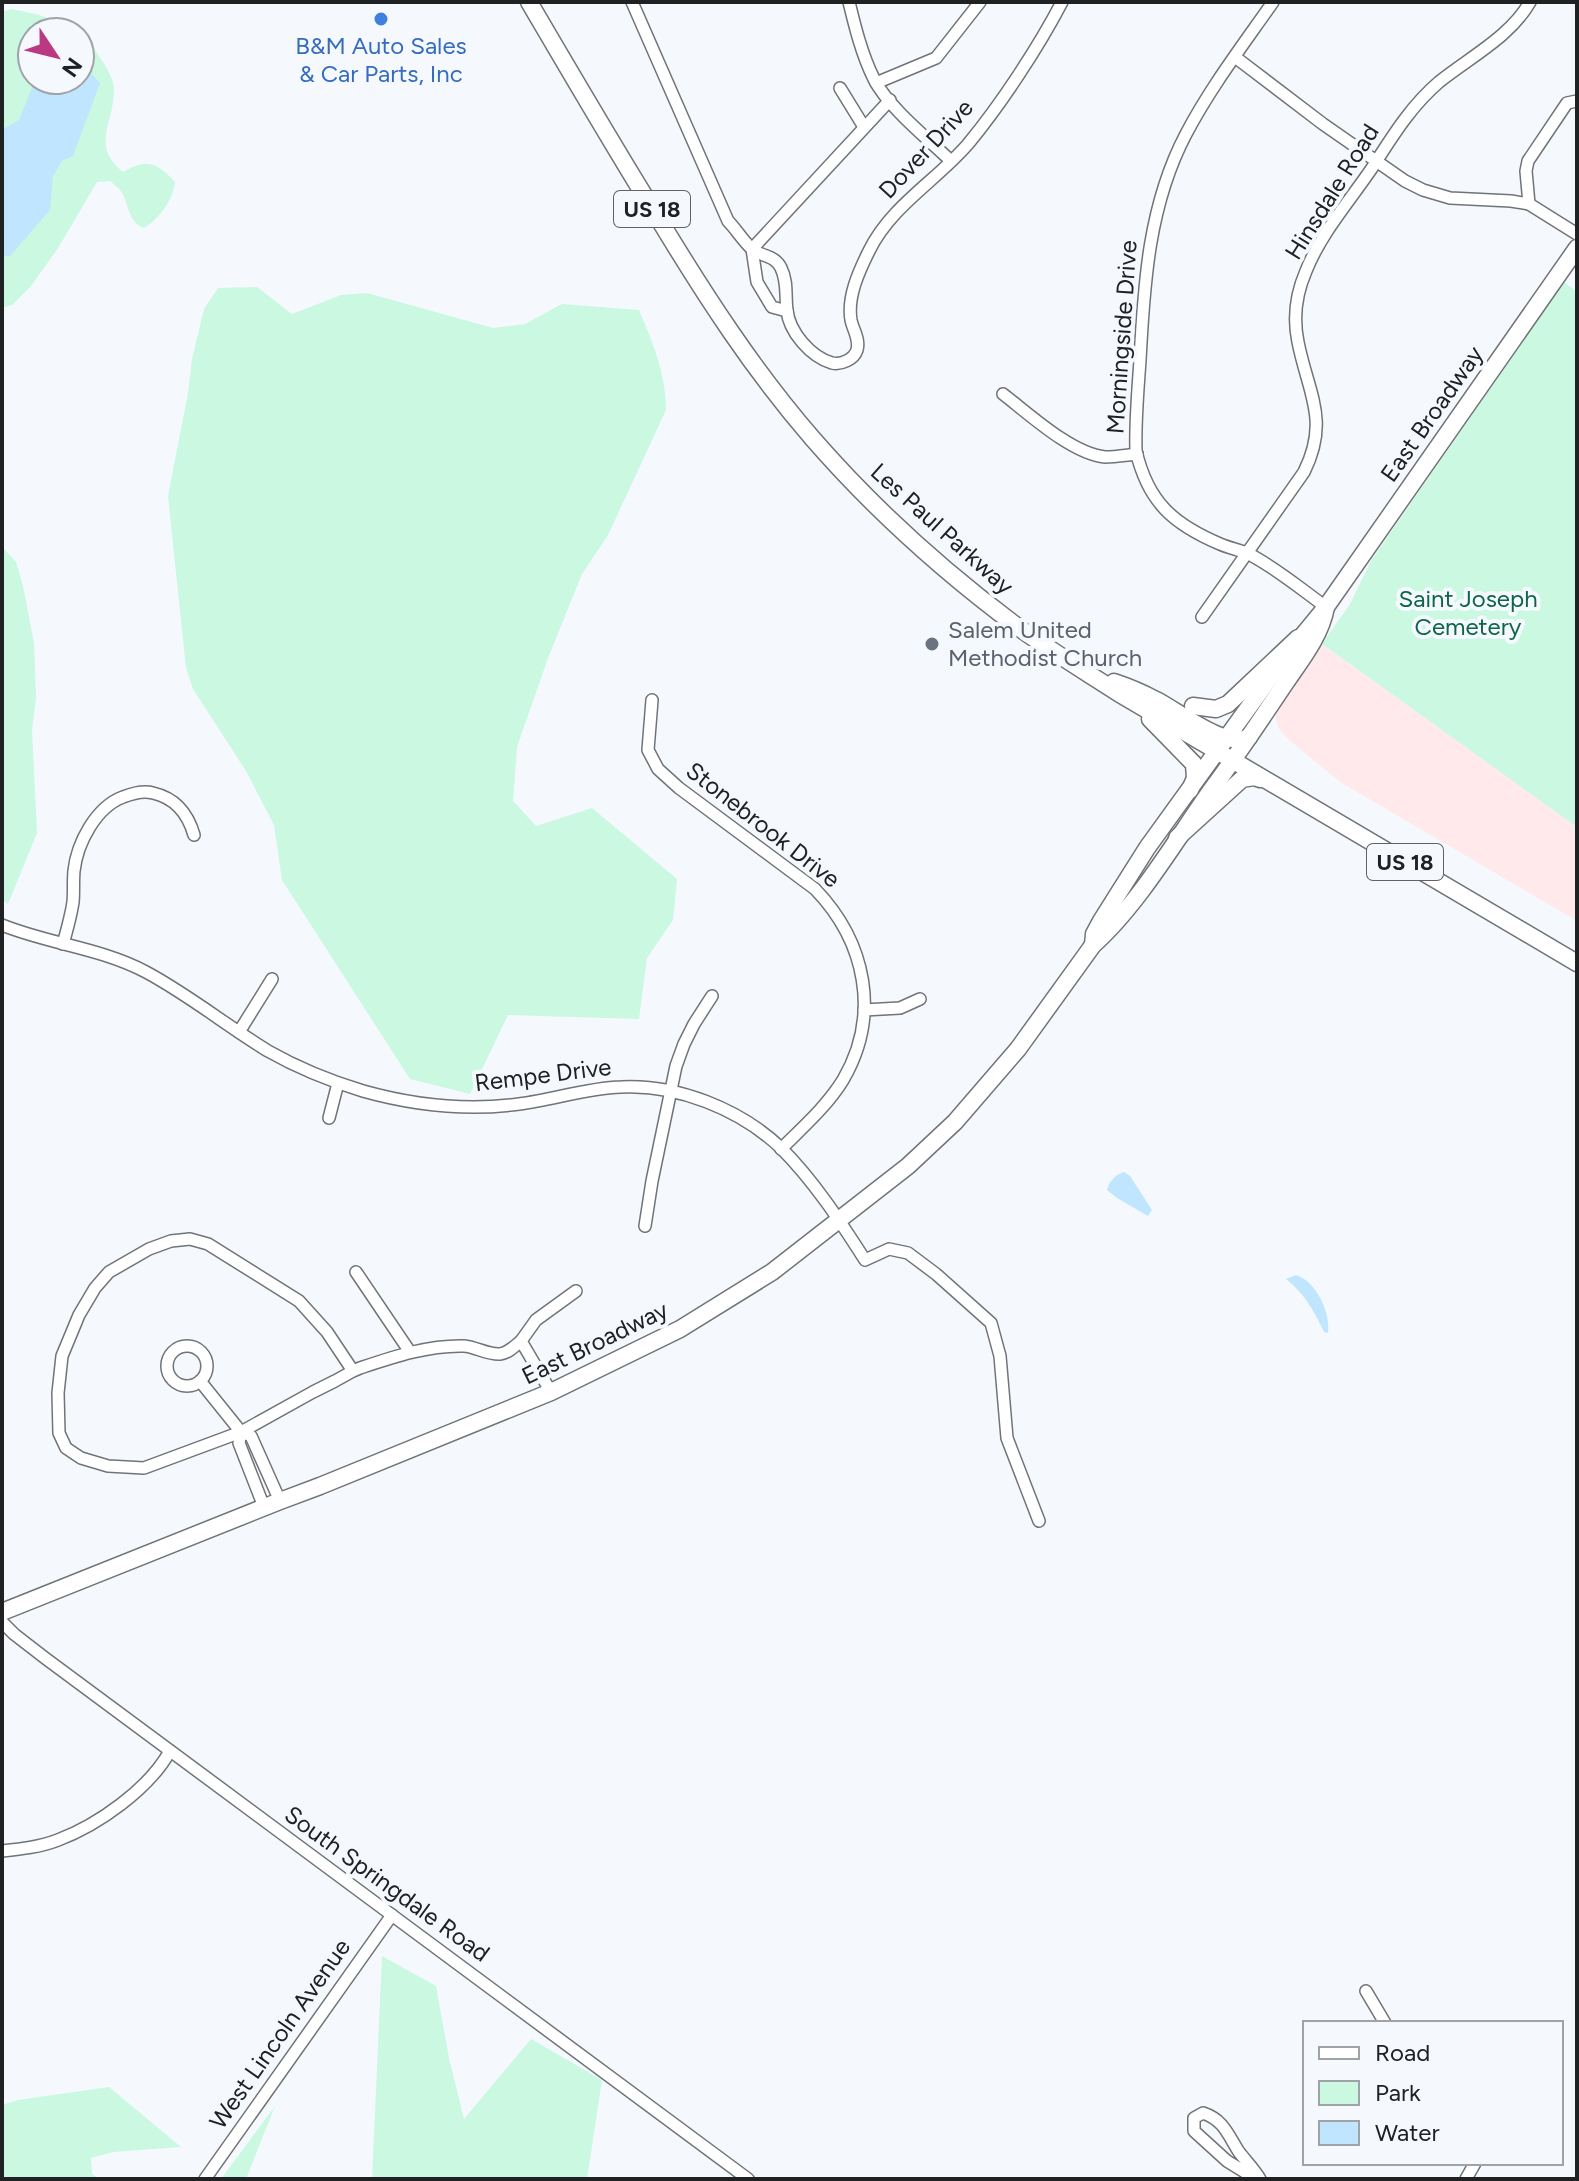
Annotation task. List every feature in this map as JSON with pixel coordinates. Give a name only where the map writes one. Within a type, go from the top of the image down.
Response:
[{"type":"main road","name":"Les Paul Parkway","points":[[529,2],[704,294],[753,365],[812,438],[884,514],[1019,628],[1086,673],[1132,701],[1232,743],[1266,780],[1577,963]]},
{"type":"main road","name":"East Broadway","points":[[2,1612],[551,1392],[645,1348],[702,1317],[772,1272],[915,1160],[969,1107],[1022,1044],[1093,945],[1137,895],[1177,838],[1298,638],[1326,607],[1577,248]]},
{"type":"main road","name":"East Broadway","points":[[1093,945],[1094,934],[1125,882],[1190,790],[1312,643],[1326,607]]},
{"type":"main road","points":[[1193,706],[1216,709],[1228,704],[1298,638]]},
{"type":"main road","points":[[1086,673],[1136,690],[1232,743]]},
{"type":"main road","points":[[1132,701],[1191,759],[1195,778],[1190,790]]},
{"type":"main road","points":[[1177,838],[1242,779],[1254,777],[1266,780]]},
{"type":"street","points":[[632,2],[728,221],[752,249],[773,258],[781,268],[787,291],[787,311],[772,307],[757,282],[752,249]]},
{"type":"street","points":[[849,2],[864,56],[876,83],[951,161]]},
{"type":"street","points":[[876,83],[936,58],[980,2]]},
{"type":"street","name":"Dover Drive","points":[[787,311],[795,333],[815,354],[832,363],[842,363],[852,357],[857,349],[857,335],[851,319],[853,289],[881,229],[982,126],[1043,36],[1062,2]]},
{"type":"street","name":"Morningside Drive","points":[[1273,2],[1185,135],[1152,229],[1141,337],[1137,454],[1148,484],[1171,516],[1193,532],[1247,553],[1326,607]]},
{"type":"street","name":"Hinsdale Road","points":[[1202,617],[1304,472],[1315,446],[1316,408],[1296,327],[1299,290],[1323,237],[1418,102],[1504,33],[1530,2]]},
{"type":"street","points":[[1235,57],[1405,181],[1443,196],[1529,204],[1577,234]]},
{"type":"street","points":[[840,88],[864,127]]},
{"type":"street","points":[[752,249],[890,100]]},
{"type":"street","points":[[1529,204],[1528,161],[1567,103],[1577,101]]},
{"type":"street","points":[[1003,394],[1076,447],[1107,457],[1137,454]]},
{"type":"street","name":"Stonebrook Drive","points":[[652,700],[648,750],[658,769],[679,788],[802,877],[830,904],[856,952],[862,975],[864,1010],[858,1046],[843,1080],[820,1110],[781,1149]]},
{"type":"street","points":[[63,944],[73,904],[74,868],[80,848],[91,826],[108,805],[141,792],[160,795],[184,812],[194,835]]},
{"type":"street","name":"Rempe Drive","points":[[2,925],[107,955],[146,972],[303,1069],[365,1091],[412,1101],[488,1108],[622,1086],[671,1091],[728,1112],[781,1149],[840,1220],[865,1260],[889,1249],[908,1253],[947,1282],[991,1323],[1000,1356],[1007,1438],[1039,1521]]},
{"type":"street","points":[[239,1032],[272,979]]},
{"type":"street","points":[[645,1226],[671,1091],[684,1044],[712,996]]},
{"type":"street","points":[[864,1010],[900,1008],[920,999]]},
{"type":"street","points":[[329,1118],[338,1083]]},
{"type":"street","name":"East Broadway","points":[[353,1371],[327,1332],[299,1301],[208,1244],[190,1239],[171,1241],[149,1249],[109,1272],[79,1315],[62,1356],[57,1420],[59,1433],[66,1448],[92,1462],[144,1468],[241,1432],[353,1371],[410,1352],[465,1346],[500,1354],[521,1341]]},
{"type":"street","points":[[356,1272],[410,1352]]},
{"type":"street","points":[[551,1392],[521,1341],[536,1320],[576,1291]]},
{"type":"street","points":[[200,1381],[241,1432],[251,1436],[280,1501]]},
{"type":"street","points":[[241,1432],[239,1443],[264,1507]]},
{"type":"street","name":"South Springdale Road","points":[[2,1622],[34,1650],[748,2179]]},
{"type":"street","points":[[2,1851],[58,1840],[91,1824],[137,1790],[165,1761],[170,1751]]},
{"type":"street","name":"West Lincoln Avenue","points":[[205,2179],[392,1915]]},
{"type":"street","points":[[1366,1991],[1384,2021]]},
{"type":"street","points":[[1203,2113],[1224,2125],[1258,2179],[1210,2147],[1194,2131],[1194,2118],[1203,2113]]},
{"type":"shaded area","points":[[1322,644],[1577,827],[1577,921],[1340,782],[1288,739],[1276,720],[1279,706]]},
{"type":"green space","points":[[11,9],[41,16],[16,16],[16,96],[96,96],[96,52],[111,77],[114,90],[106,134],[108,153],[113,162],[123,172],[139,165],[152,165],[163,170],[175,182],[164,208],[144,228],[134,221],[118,187],[110,181],[97,182],[58,248],[31,286],[12,305],[2,308],[2,12]]},
{"type":"green space","name":"Saint Joseph Cemetery","points":[[1564,282],[1577,292],[1577,827],[1322,644],[1350,604],[1371,561]]},
{"type":"green space","points":[[257,287],[292,314],[341,295],[367,293],[493,328],[525,324],[562,304],[639,310],[661,371],[666,410],[608,535],[582,574],[548,658],[517,747],[513,801],[536,826],[592,808],[677,879],[673,920],[647,958],[639,1019],[508,1015],[470,1094],[410,1079],[282,880],[274,825],[246,771],[193,689],[186,668],[168,496],[192,359],[204,309],[218,288]]},
{"type":"green space","points":[[2,547],[16,562],[23,586],[34,643],[36,698],[32,730],[37,833],[8,904],[2,900]]},
{"type":"green space","points":[[382,1956],[436,1986],[464,2119],[531,2039],[602,2080],[587,2179],[372,2179]]},
{"type":"green space","points":[[109,2087],[181,2147],[113,2152],[91,2158],[92,2174],[99,2179],[2,2179],[2,2105]]},
{"type":"green space","points":[[275,2106],[246,2179],[221,2179]]},
{"type":"water","points":[[29,96],[95,96],[73,156],[62,161],[53,176],[50,210],[10,256],[2,256],[2,130],[19,120]]},
{"type":"water","points":[[1124,1172],[1130,1176],[1152,1210],[1148,1216],[1107,1190],[1113,1178]]},
{"type":"water","points":[[1296,1275],[1310,1284],[1321,1299],[1327,1316],[1328,1333],[1324,1332],[1304,1297],[1286,1279]]},
{"type":"place","name":"B&M Auto Sales & Car Parts, Inc","points":[[381,19]]},
{"type":"place","name":"Salem United Methodist Church","points":[[932,644]]}]
